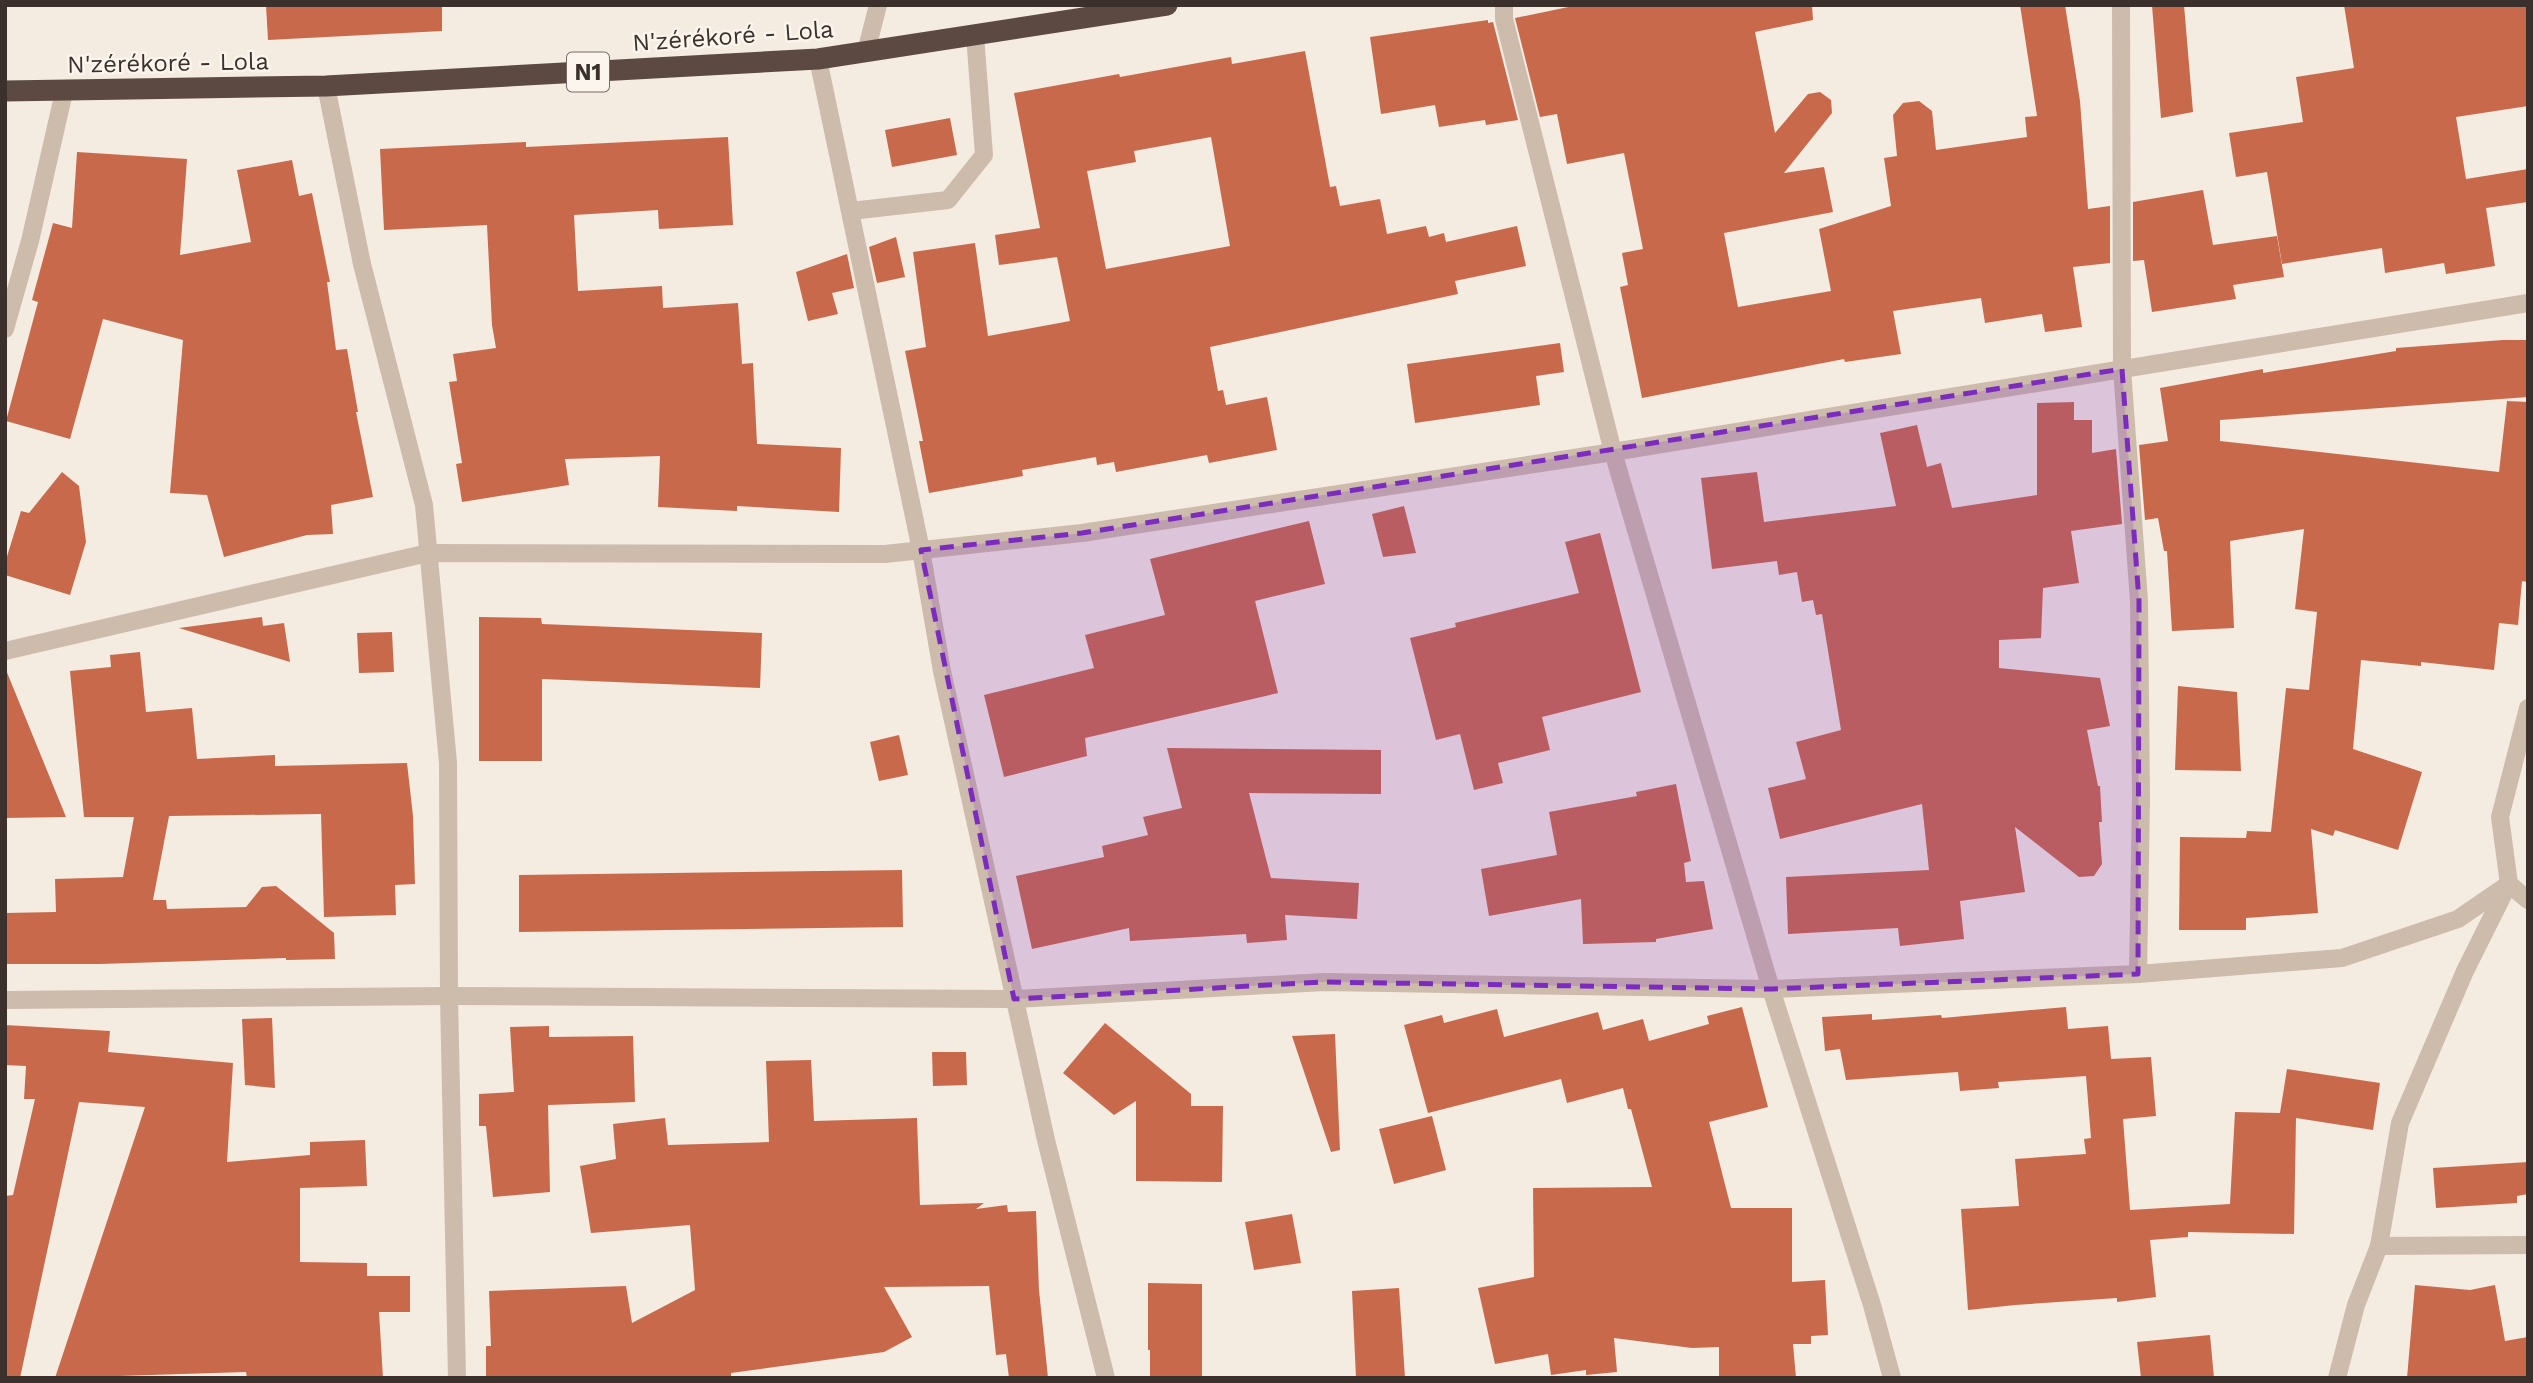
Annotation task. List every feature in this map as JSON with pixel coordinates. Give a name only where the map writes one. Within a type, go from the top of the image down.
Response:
[{"type":"highway","name":"N'zérékoré - Lola","points":[[5,91],[326,86],[818,59],[1167,5]]},
{"type":"street","points":[[866,52],[878,5]]},
{"type":"street","points":[[1504,5],[1504,19],[1613,452],[1771,989],[1872,1306],[1892,1378]]},
{"type":"street","points":[[2121,5],[2122,369],[2139,601],[2141,799],[2138,974]]},
{"type":"street","points":[[850,212],[948,200],[984,155],[975,35]]},
{"type":"street","points":[[818,59],[921,550],[942,671],[1014,999],[1106,1378]]},
{"type":"street","points":[[326,86],[362,264],[424,505],[448,763],[449,996],[457,1378]]},
{"type":"street","points":[[5,329],[30,241],[64,92]]},
{"type":"street","points":[[5,651],[428,553],[885,554],[1082,533],[1613,452],[2528,303]]},
{"type":"street","points":[[2337,1378],[2356,1305],[2379,1246],[2400,1123],[2465,971],[2509,884],[2500,817],[2528,708]]},
{"type":"street","points":[[5,1000],[449,996],[1014,999],[1324,982],[1771,989],[2138,974],[2342,958],[2458,919],[2509,884]]},
{"type":"street","points":[[2509,884],[2528,901]]},
{"type":"street","points":[[2379,1246],[2528,1245]]},
{"type":"highlighted area","points":[[2122,369],[2139,601],[2138,974],[1771,989],[1324,982],[1014,999],[921,550],[1082,533]]},
{"type":"building","points":[[266,5],[442,5],[442,31],[268,40]]},
{"type":"building","points":[[1578,5],[1812,5],[1813,20],[1755,32],[1775,133],[1808,94],[1820,92],[1831,100],[1832,113],[1784,173],[1824,167],[1833,212],[1724,233],[1738,307],[1831,291],[1819,229],[1891,206],[1884,158],[1897,156],[1893,115],[1903,103],[1919,101],[1932,111],[1936,150],[2027,137],[2025,117],[2037,116],[2020,5],[2065,5],[2080,101],[2088,209],[2110,206],[2110,263],[2073,267],[2082,327],[2045,332],[2042,314],[1985,323],[1981,298],[1893,311],[1901,354],[1845,362],[1844,359],[1642,398],[1620,287],[1628,285],[1622,253],[1643,249],[1624,153],[1567,164],[1557,114],[1540,117],[1515,18]]},
{"type":"building","points":[[2152,5],[2184,5],[2193,112],[2161,118]]},
{"type":"building","points":[[2344,5],[2528,5],[2528,106],[2456,117],[2466,179],[2528,169],[2528,202],[2486,208],[2495,266],[2446,274],[2444,263],[2385,273],[2382,248],[2282,264],[2267,172],[2236,177],[2229,133],[2303,122],[2296,77],[2354,68]]},
{"type":"building","points":[[1488,20],[1488,23],[1493,22],[1518,120],[1486,125],[1485,120],[1439,127],[1435,105],[1381,114],[1370,37]]},
{"type":"building","points":[[1305,51],[1330,187],[1336,186],[1340,206],[1380,199],[1387,234],[1426,226],[1429,237],[1444,233],[1446,242],[1517,226],[1526,266],[1455,281],[1458,294],[1210,347],[1218,391],[1223,390],[1226,405],[1267,397],[1277,450],[1209,463],[1207,455],[1116,472],[1114,462],[1097,465],[1096,457],[1022,470],[1023,476],[929,493],[919,441],[923,441],[905,351],[926,347],[913,252],[975,243],[988,336],[1070,321],[1057,257],[999,265],[995,235],[1040,228],[1014,93],[1231,57],[1232,64]],"holes":[[[1211,137],[1230,246],[1106,269],[1087,171],[1136,162],[1134,151]]]},
{"type":"building","points":[[950,118],[957,155],[892,167],[885,130]]},
{"type":"building","points":[[728,137],[733,225],[659,229],[658,210],[574,215],[578,291],[662,286],[663,308],[738,303],[742,364],[753,363],[757,444],[841,448],[839,512],[737,506],[737,511],[658,507],[660,456],[565,459],[569,485],[462,502],[456,464],[462,463],[449,382],[457,381],[453,354],[496,348],[492,325],[487,225],[384,230],[380,149],[526,142],[526,147]]},
{"type":"building","points":[[77,152],[187,159],[180,255],[251,242],[237,170],[292,160],[299,196],[312,193],[330,282],[327,282],[336,350],[347,349],[373,497],[331,505],[333,534],[307,535],[224,557],[207,495],[170,493],[183,340],[103,319],[70,439],[6,421],[38,302],[32,300],[53,223],[72,228]]},
{"type":"building","points":[[2203,190],[2213,245],[2277,236],[2284,277],[2233,285],[2236,299],[2152,312],[2144,260],[2133,261],[2133,202]]},
{"type":"building","points":[[896,237],[905,277],[877,283],[869,247]]},
{"type":"building","points":[[847,254],[854,288],[832,293],[838,314],[808,321],[796,272]]},
{"type":"building","points":[[2528,340],[2528,397],[2220,420],[2220,441],[2499,472],[2507,401],[2528,402],[2528,582],[2522,581],[2518,625],[2499,623],[2494,670],[2421,662],[2421,666],[2361,660],[2353,749],[2422,772],[2398,850],[2335,830],[2333,836],[2311,829],[2318,913],[2246,918],[2246,930],[2179,930],[2180,837],[2246,838],[2247,831],[2271,832],[2286,688],[2309,690],[2317,612],[2295,609],[2304,529],[2230,541],[2234,628],[2172,631],[2167,551],[2164,551],[2158,518],[2145,520],[2139,445],[2168,441],[2160,388],[2263,369],[2263,373],[2396,351],[2396,348]]},
{"type":"building","points":[[1560,343],[1564,372],[1536,376],[1540,405],[1415,423],[1407,364]]},
{"type":"building","points":[[2074,402],[2074,420],[2092,420],[2092,453],[2116,449],[2122,524],[2071,531],[2079,583],[2043,588],[2041,638],[1999,640],[1999,668],[2100,678],[2110,726],[2087,730],[2100,786],[2102,864],[2094,876],[2079,877],[2015,827],[2025,892],[1960,901],[1964,939],[1900,946],[1898,928],[1788,934],[1786,877],[1929,870],[1922,804],[1780,839],[1768,788],[1806,779],[1796,742],[1841,730],[1822,614],[1816,615],[1813,600],[1802,602],[1797,572],[1779,575],[1777,561],[1712,569],[1701,478],[1757,472],[1764,522],[1896,506],[1880,433],[1917,425],[1927,467],[1941,463],[1952,508],[2037,495],[2037,403]]},
{"type":"building","points":[[62,472],[79,486],[86,542],[70,595],[5,575],[5,563],[21,511],[29,513]]},
{"type":"building","points":[[1404,506],[1416,553],[1383,557],[1372,514]]},
{"type":"building","points":[[1309,521],[1325,584],[1255,601],[1278,693],[1085,738],[1087,756],[1004,777],[984,695],[1094,668],[1085,635],[1165,615],[1150,559]]},
{"type":"building","points":[[1600,533],[1641,692],[1542,717],[1550,750],[1498,763],[1503,783],[1474,790],[1460,734],[1436,740],[1410,638],[1456,627],[1455,623],[1579,593],[1565,542]]},
{"type":"building","points":[[262,617],[263,626],[284,623],[290,662],[179,628]]},
{"type":"building","points":[[479,617],[541,618],[542,624],[762,633],[760,688],[542,679],[542,761],[479,761]]},
{"type":"building","points":[[392,632],[394,672],[359,673],[357,633]]},
{"type":"building","points":[[140,652],[146,712],[192,708],[197,759],[275,755],[275,766],[407,763],[413,816],[415,884],[395,885],[396,915],[324,917],[321,814],[169,816],[153,900],[166,900],[167,909],[246,907],[262,887],[276,886],[334,933],[335,959],[5,964],[5,913],[56,912],[55,879],[123,877],[134,817],[84,817],[70,671],[111,667],[110,655]]},
{"type":"building","points":[[6,670],[66,817],[5,818]]},
{"type":"building","points":[[2178,686],[2237,692],[2241,771],[2175,770]]},
{"type":"building","points":[[899,735],[908,775],[879,781],[870,742]]},
{"type":"building","points":[[1167,748],[1381,750],[1381,794],[1249,793],[1271,878],[1359,883],[1357,919],[1285,915],[1287,940],[1247,943],[1246,934],[1130,941],[1129,928],[1032,949],[1016,876],[1104,857],[1102,846],[1148,835],[1143,817],[1182,808]]},
{"type":"building","points":[[1676,784],[1691,861],[1684,863],[1686,882],[1704,881],[1713,929],[1656,939],[1656,942],[1583,944],[1581,899],[1489,916],[1481,869],[1557,855],[1549,812],[1637,796],[1636,792]]},
{"type":"building","points":[[902,870],[903,927],[519,932],[519,875]]},
{"type":"building","points":[[1742,1007],[1768,1107],[1709,1122],[1731,1208],[1792,1208],[1792,1282],[1825,1280],[1828,1335],[1811,1336],[1811,1344],[1793,1344],[1796,1378],[1719,1378],[1719,1347],[1692,1348],[1614,1338],[1617,1372],[1586,1375],[1586,1370],[1551,1375],[1548,1354],[1495,1364],[1478,1288],[1534,1277],[1533,1188],[1652,1187],[1623,1088],[1567,1103],[1561,1079],[1428,1113],[1404,1025],[1442,1015],[1444,1023],[1497,1009],[1504,1037],[1598,1012],[1603,1030],[1643,1019],[1649,1041],[1709,1024],[1707,1016]]},
{"type":"building","points":[[2066,1007],[2068,1029],[2108,1026],[2111,1059],[2151,1057],[2156,1116],[2123,1119],[2130,1210],[2230,1204],[2235,1112],[2280,1113],[2287,1069],[2380,1083],[2373,1130],[2296,1118],[2294,1234],[2188,1232],[2188,1237],[2150,1240],[2156,1297],[2117,1302],[2117,1298],[1968,1310],[1961,1209],[2019,1206],[2015,1159],[2086,1154],[2084,1139],[2091,1138],[2086,1076],[1998,1082],[1999,1088],[1960,1091],[1958,1072],[1846,1080],[1840,1049],[1825,1051],[1822,1017],[1872,1014],[1872,1020],[1941,1015],[1942,1018]]},
{"type":"building","points":[[272,1018],[275,1088],[245,1085],[242,1019]]},
{"type":"building","points":[[1105,1023],[1191,1094],[1191,1106],[1223,1106],[1222,1182],[1136,1181],[1136,1101],[1114,1115],[1063,1073]]},
{"type":"building","points":[[5,1025],[110,1031],[108,1052],[233,1063],[227,1162],[310,1155],[310,1142],[365,1140],[367,1186],[300,1188],[300,1262],[367,1263],[367,1276],[410,1276],[410,1312],[379,1312],[383,1378],[247,1378],[246,1372],[55,1378],[145,1107],[79,1102],[20,1378],[5,1378],[5,1196],[13,1195],[35,1099],[24,1099],[26,1066],[5,1065]]},
{"type":"building","points":[[549,1026],[549,1037],[633,1036],[635,1102],[548,1105],[550,1192],[493,1197],[486,1126],[479,1126],[479,1094],[514,1092],[510,1027]]},
{"type":"building","points":[[1335,1034],[1340,1150],[1331,1152],[1292,1036]]},
{"type":"building","points":[[932,1052],[966,1052],[967,1085],[933,1086]]},
{"type":"building","points":[[811,1060],[814,1121],[917,1118],[920,1205],[984,1203],[976,1209],[1007,1205],[1008,1212],[1036,1211],[1039,1290],[1048,1378],[1009,1378],[1006,1354],[996,1355],[989,1286],[884,1287],[912,1337],[884,1352],[731,1373],[731,1378],[486,1378],[486,1346],[491,1346],[489,1291],[626,1286],[632,1323],[695,1290],[690,1225],[591,1233],[580,1166],[616,1159],[613,1124],[665,1118],[668,1145],[769,1142],[766,1061]]},
{"type":"building","points":[[1432,1116],[1446,1170],[1394,1184],[1379,1129]]},
{"type":"building","points":[[2528,1162],[2528,1194],[2517,1196],[2517,1203],[2436,1208],[2433,1168]]},
{"type":"building","points":[[1292,1214],[1301,1263],[1254,1270],[1245,1222]]},
{"type":"building","points":[[1148,1283],[1202,1284],[1202,1378],[1150,1378]]},
{"type":"building","points":[[2415,1285],[2470,1290],[2495,1285],[2505,1341],[2528,1337],[2528,1378],[2407,1378]]},
{"type":"building","points":[[1399,1288],[1405,1378],[1356,1378],[1352,1291]]},
{"type":"building","points":[[2210,1335],[2214,1378],[2141,1378],[2137,1342]]}]
